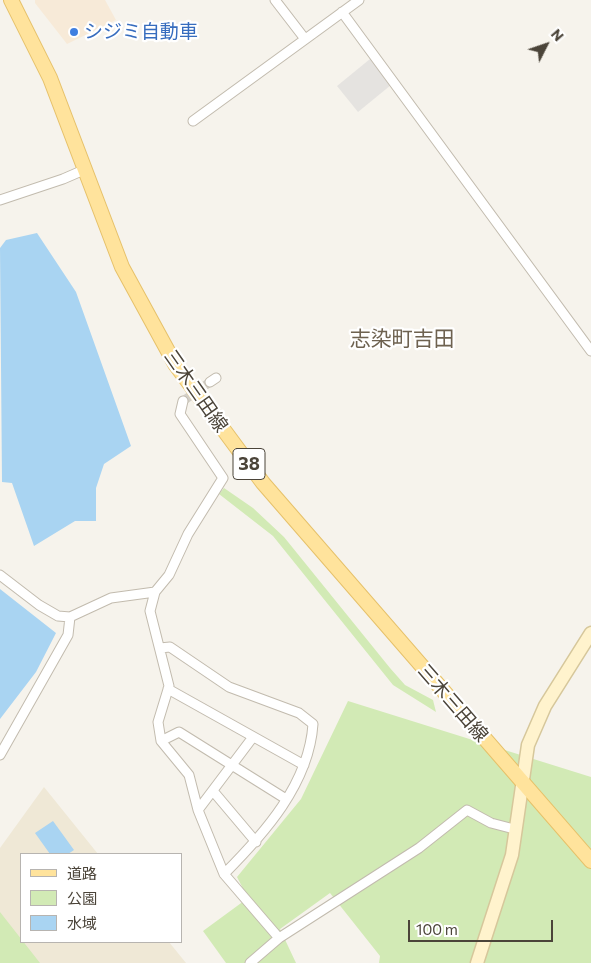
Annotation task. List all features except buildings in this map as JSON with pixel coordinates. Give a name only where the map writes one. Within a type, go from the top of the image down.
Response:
[{"type":"main road","name":"三木三田線","points":[[11,0],[50,78],[122,267],[175,364],[263,483],[591,861]]},
{"type":"street","points":[[275,0],[305,39]]},
{"type":"street","points":[[194,121],[358,0]]},
{"type":"street","points":[[342,12],[591,351]]},
{"type":"street","points":[[0,200],[63,179],[86,169]]},
{"type":"street","points":[[183,401],[180,414],[223,478],[188,534],[169,575],[155,592],[150,611],[168,689],[158,722],[161,741],[189,775],[198,810],[224,874],[279,938]]},
{"type":"street","points":[[0,575],[39,605],[58,616],[70,617],[111,598],[155,592]]},
{"type":"street","points":[[0,755],[68,635],[70,617]]},
{"type":"street","points":[[477,963],[512,855],[514,829],[528,745],[545,706],[591,633]]},
{"type":"street","points":[[160,648],[170,647],[229,686],[299,713],[313,724],[312,740],[304,765],[286,799],[256,842],[224,874]]},
{"type":"street","points":[[168,689],[304,765]]},
{"type":"street","points":[[161,741],[179,732],[286,799]]},
{"type":"street","points":[[198,810],[253,737]]},
{"type":"street","points":[[213,791],[256,842]]},
{"type":"street","points":[[250,963],[279,938],[418,848],[467,810],[491,823],[514,829]]},
{"type":"shaded area","name":"シジミ自動車","points":[[35,0],[105,0],[116,20],[67,44],[35,3]]},
{"type":"shaded area","points":[[370,59],[391,85],[358,112],[337,86]]},
{"type":"shaded area","points":[[44,787],[97,853],[20,853],[20,943],[170,943],[186,963],[0,963],[0,848]]},
{"type":"green space","points":[[224,488],[253,508],[284,537],[390,668],[405,685],[433,700],[436,712],[393,685],[273,536],[219,494]]},
{"type":"green space","points":[[348,701],[591,777],[591,963],[379,963],[380,956],[330,893],[280,929],[296,963],[226,963],[203,931],[248,898],[237,877],[301,799]]},
{"type":"green space","points":[[0,912],[20,938],[20,943],[24,943],[40,963],[0,963]]},
{"type":"water","points":[[37,233],[76,292],[131,446],[104,464],[96,488],[96,521],[75,521],[34,546],[12,483],[2,482],[0,248],[6,240]]},
{"type":"water","points":[[0,589],[56,633],[36,672],[0,719]]},
{"type":"water","points":[[53,821],[74,850],[70,853],[49,853],[35,833]]},
{"type":"tunnel","points":[[183,401],[210,382]]},
{"type":"place","name":"シジミ自動車","points":[[74,32]]},
{"type":"district","name":"志染町吉田","points":[[402,339]]}]
